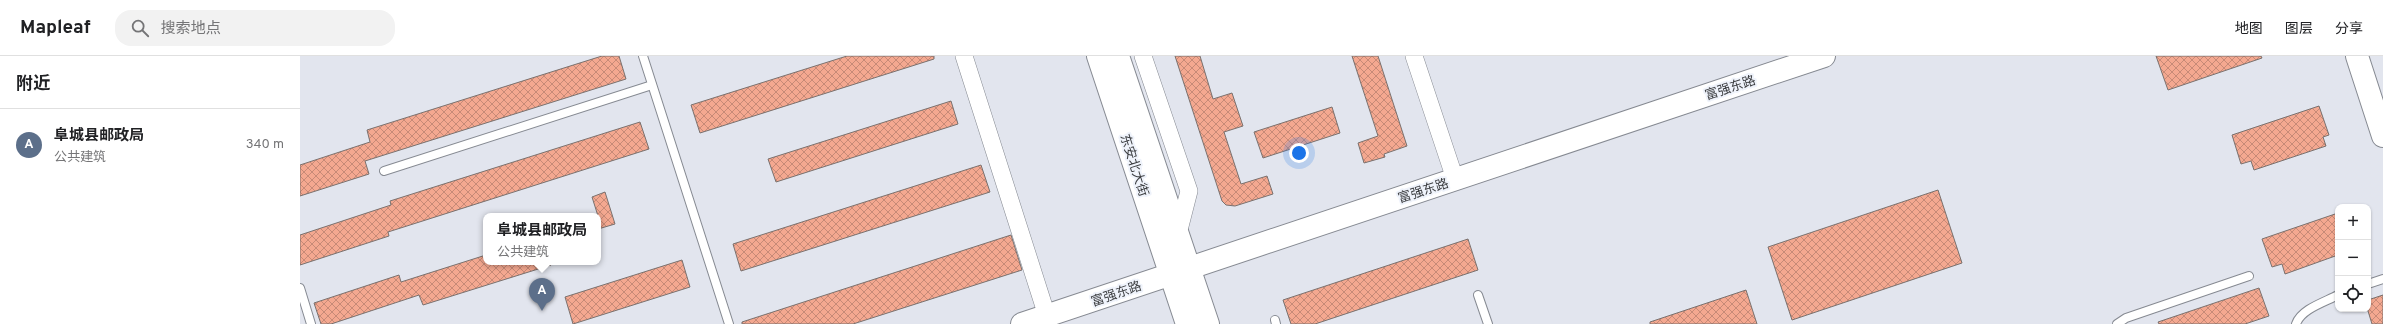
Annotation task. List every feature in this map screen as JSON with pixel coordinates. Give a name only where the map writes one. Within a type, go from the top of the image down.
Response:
[{"type":"street","points":[[964,56],[1047,316]]},
{"type":"street","name":"东安北大街","points":[[1098,56],[1180,271]]},
{"type":"street","name":"东安北大街","points":[[1118,56],[1178,234],[1180,271]]},
{"type":"street","points":[[1143,56],[1188,191],[1178,234]]},
{"type":"street","points":[[1414,56],[1455,179]]},
{"type":"street","name":"富强东路","points":[[1022,324],[1824,56]]},
{"type":"street","points":[[2357,56],[2383,136]]},
{"type":"street","points":[[1180,271],[1187,324]]},
{"type":"street","points":[[1180,271],[1208,324]]},
{"type":"lane","points":[[643,56],[729,324]]},
{"type":"lane","points":[[384,171],[652,85]]},
{"type":"lane","points":[[2117,324],[2126,318],[2249,276]]},
{"type":"lane","points":[[2371,283],[2383,279]]},
{"type":"lane","points":[[300,288],[311,324]]},
{"type":"lane","points":[[1478,295],[1488,324]]},
{"type":"lane","points":[[2296,324],[2298,318],[2308,310],[2335,296]]},
{"type":"building","points":[[602,56],[619,56],[626,79],[365,161],[369,174],[300,196],[300,165],[370,142],[367,130]]},
{"type":"building","points":[[847,56],[934,56],[934,59],[700,133],[691,105]]},
{"type":"building","points":[[1175,56],[1200,56],[1213,99],[1232,93],[1243,126],[1224,132],[1241,184],[1267,176],[1273,194],[1235,206],[1226,205],[1222,201]]},
{"type":"building","points":[[1352,56],[1378,56],[1407,146],[1384,154],[1385,157],[1364,163],[1358,143],[1378,136]]},
{"type":"building","points":[[2156,56],[2261,56],[2262,58],[2168,90]]},
{"type":"building","points":[[951,101],[958,124],[776,182],[768,159]]},
{"type":"building","points":[[2319,106],[2329,135],[2323,137],[2326,146],[2254,170],[2251,161],[2241,164],[2232,135]]},
{"type":"building","points":[[1332,107],[1340,133],[1263,158],[1254,132]]},
{"type":"building","points":[[640,122],[649,149],[388,232],[389,236],[300,265],[300,235],[391,205],[390,201]]},
{"type":"building","points":[[981,165],[990,192],[741,271],[733,244]]},
{"type":"building","points":[[1938,190],[1962,263],[1792,320],[1768,247]]},
{"type":"building","points":[[605,192],[615,224],[601,228],[601,213],[597,213],[592,197]]},
{"type":"building","points":[[2335,214],[2335,256],[2285,274],[2282,264],[2272,267],[2262,239]]},
{"type":"building","points":[[1011,235],[1022,270],[853,324],[742,324],[742,322]]},
{"type":"building","points":[[1468,239],[1478,270],[1315,324],[1291,324],[1283,300]]},
{"type":"building","points":[[483,256],[483,265],[551,265],[423,305],[419,295],[331,324],[321,324],[314,303],[399,275],[401,282]]},
{"type":"building","points":[[682,260],[690,287],[573,324],[565,297]]},
{"type":"building","points":[[2259,288],[2269,316],[2245,324],[2159,324],[2158,322]]},
{"type":"building","points":[[1746,290],[1757,324],[1650,324],[1650,322]]},
{"type":"building","points":[[2383,295],[2383,324],[2372,324],[2368,312],[2371,312],[2371,299]]},
{"type":"place","name":"阜城县邮政局","points":[[542,311]]}]
